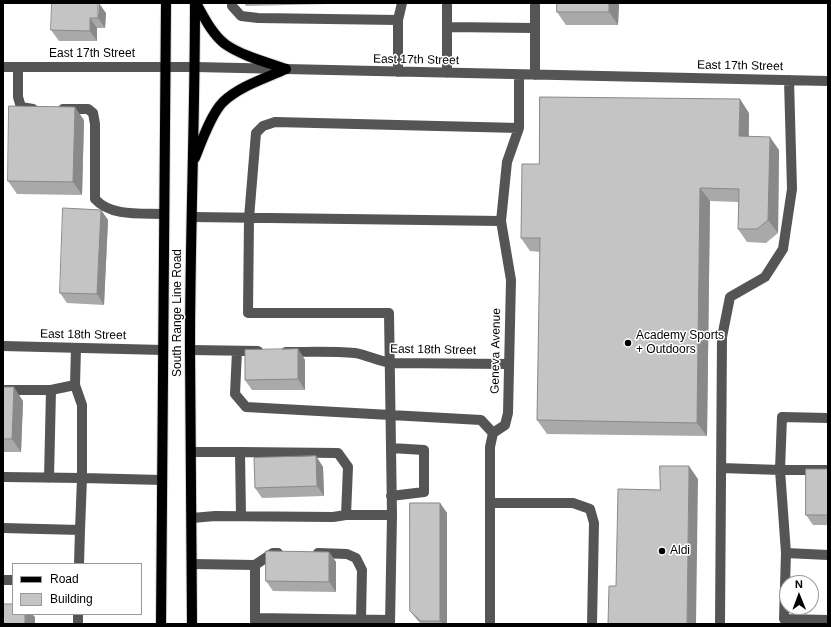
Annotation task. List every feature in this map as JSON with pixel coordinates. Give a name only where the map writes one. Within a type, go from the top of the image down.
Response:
[{"type":"main road","name":"South Range Line Road","points":[[161,624],[166,3]]},
{"type":"main road","name":"South Range Line Road","points":[[192,624],[192,452],[190,350],[195,3]]},
{"type":"main road","points":[[195,3],[213,32],[225,44],[246,54],[286,69]]},
{"type":"main road","points":[[193,163],[208,127],[222,103],[241,88],[286,69]]},
{"type":"street","points":[[232,3],[232,6],[241,16],[258,18],[398,20]]},
{"type":"street","points":[[398,72],[398,20],[402,3]]},
{"type":"street","points":[[447,3],[447,73]]},
{"type":"street","points":[[535,3],[535,75]]},
{"type":"street","points":[[447,27],[535,28]]},
{"type":"street","name":"East 17th Street","points":[[3,67],[195,67],[828,81]]},
{"type":"street","points":[[18,67],[18,97],[22,107],[30,109],[88,109],[93,113],[95,124],[95,199],[108,209],[122,212],[164,214]]},
{"type":"street","name":"Geneva Avenue","points":[[493,433],[505,425],[508,413],[511,280],[501,221],[507,162],[519,128],[519,75]]},
{"type":"street","points":[[720,624],[722,337],[730,296],[764,277],[784,249],[792,189],[789,80]]},
{"type":"street","points":[[255,565],[255,621],[361,619],[390,622],[392,516],[390,415],[391,363],[389,313],[248,313],[249,218],[256,132],[263,126],[274,122],[519,128]]},
{"type":"street","points":[[192,217],[501,221]]},
{"type":"street","name":"East 18th Street","points":[[3,346],[163,350]]},
{"type":"street","points":[[76,348],[75,385],[82,405],[82,478],[79,563]]},
{"type":"street","name":"East 18th Street","points":[[190,350],[355,353],[381,362],[391,363],[509,364]]},
{"type":"street","points":[[237,351],[235,394],[246,407],[481,420],[493,433],[490,447],[490,624]]},
{"type":"street","points":[[3,390],[51,390],[75,385]]},
{"type":"street","points":[[49,478],[51,390]]},
{"type":"street","points":[[828,418],[782,417],[780,470],[786,553],[784,619],[828,620]]},
{"type":"street","points":[[391,448],[424,450],[424,492],[391,496]]},
{"type":"street","points":[[192,452],[338,453],[348,467],[346,515]]},
{"type":"street","points":[[240,452],[241,516]]},
{"type":"street","points":[[721,468],[828,470]]},
{"type":"street","points":[[3,477],[162,480]]},
{"type":"street","points":[[490,504],[573,503],[590,509],[594,523],[592,624]]},
{"type":"street","points":[[192,518],[241,516],[392,516]]},
{"type":"street","points":[[3,528],[80,530]]},
{"type":"street","points":[[192,564],[255,565],[273,553],[287,553]]},
{"type":"street","points":[[310,553],[347,554],[356,558],[362,570],[361,619]]},
{"type":"street","points":[[786,553],[828,554]]},
{"type":"building","points":[[52,3],[98,3],[98,18],[90,18],[90,31],[51,30]]},
{"type":"building","points":[[557,3],[609,3],[609,12],[557,12]]},
{"type":"building","name":"Academy Sports + Outdoors","points":[[540,97],[740,99],[739,136],[770,137],[768,220],[757,229],[738,229],[739,189],[700,188],[697,423],[537,420],[540,238],[521,238],[522,164],[539,164]]},
{"type":"building","points":[[9,106],[75,107],[73,182],[8,181]]},
{"type":"building","points":[[63,208],[101,210],[97,294],[60,293]]},
{"type":"building","points":[[298,349],[298,379],[245,380],[245,350]]},
{"type":"building","points":[[3,387],[14,387],[12,439],[3,439]]},
{"type":"building","points":[[316,456],[317,486],[255,488],[254,458]]},
{"type":"building","name":"Aldi","points":[[660,466],[689,466],[687,624],[608,624],[609,586],[616,586],[618,489],[660,490]]},
{"type":"building","points":[[806,469],[828,469],[828,515],[806,515]]},
{"type":"building","points":[[410,503],[440,503],[440,621],[421,621],[410,611]]},
{"type":"building","points":[[266,551],[329,552],[329,582],[266,581]]},
{"type":"building","points":[[3,604],[12,604],[12,615],[25,615],[25,624],[3,624]]},
{"type":"place","name":"Academy Sports + Outdoors","points":[[628,343]]},
{"type":"place","name":"Aldi","points":[[662,551]]}]
